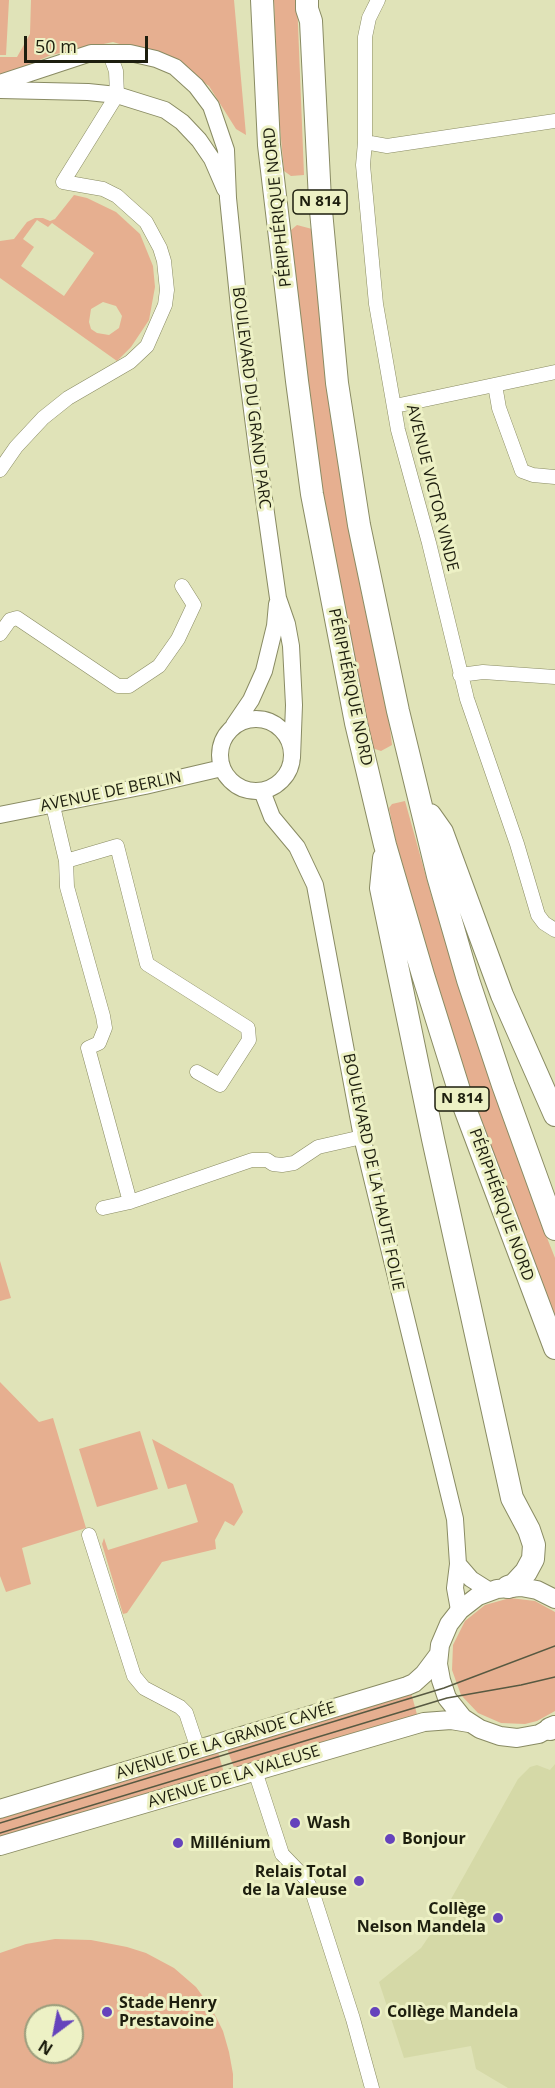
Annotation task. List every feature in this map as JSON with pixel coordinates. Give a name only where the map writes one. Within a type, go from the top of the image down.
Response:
[{"type":"highway","name":"N 814","points":[[247,0],[255,120],[269,145]]},
{"type":"highway","name":"PÉRIPHÉRIQUE NORD","points":[[262,0],[269,145],[312,494],[356,723],[385,845],[464,1107],[555,1348]]},
{"type":"highway","name":"N 814","points":[[321,0],[321,9],[309,10],[320,200],[336,383],[359,525],[419,800],[438,876],[468,980],[555,1229]]},
{"type":"highway","name":"N 814","points":[[419,800],[442,832],[502,995],[555,1114]]},
{"type":"highway","name":"N 814","points":[[385,845],[381,888],[433,1139],[512,1498],[529,1530],[534,1545],[533,1559],[526,1572],[514,1585],[499,1589]]},
{"type":"main road","points":[[553,1727],[531,1736],[510,1737],[490,1734],[469,1723],[447,1698],[439,1672],[439,1654],[446,1630],[459,1610],[472,1599],[499,1589],[530,1589],[555,1599]]},
{"type":"main road","name":"AVENUE DE LA GRANDE CAVÉE","points":[[0,1809],[407,1686],[424,1674],[439,1654]]},
{"type":"main road","name":"AVENUE DE LA VALEUSE","points":[[0,1846],[424,1722],[451,1720],[469,1723]]},
{"type":"street","name":"AVENUE VICTOR VINDE","points":[[378,0],[369,18],[365,37],[363,165],[376,304],[398,430],[429,543],[460,675],[517,844],[538,915],[544,923],[555,930]]},
{"type":"street","points":[[0,470],[16,447],[43,418],[68,398],[130,362],[147,346],[165,305],[167,290],[164,261],[160,248],[146,222],[117,196],[103,189],[63,182],[117,95],[116,70],[109,52]]},
{"type":"street","name":"BOULEVARD DU GRAND PARC","points":[[0,83],[91,53],[130,53],[156,59],[175,68],[196,86],[211,106],[226,150],[228,198],[240,317],[278,598],[287,624],[291,646],[294,705],[292,758]]},
{"type":"street","name":"BOULEVARD DU GRAND PARC","points":[[0,90],[117,95],[165,110],[182,122],[199,140],[212,159],[228,198]]},
{"type":"street","points":[[365,142],[387,146],[555,121]]},
{"type":"street","points":[[395,406],[555,372]]},
{"type":"street","points":[[495,385],[499,408],[522,471],[532,475],[555,477]]},
{"type":"street","points":[[0,634],[10,620],[17,618],[118,686],[129,686],[159,666],[178,639],[194,605],[182,586]]},
{"type":"street","name":"BOULEVARD DU GRAND PARC","points":[[232,728],[251,700],[264,671],[275,626],[278,598]]},
{"type":"street","points":[[460,675],[483,672],[555,677]]},
{"type":"street","points":[[253,719],[268,721],[281,730],[286,736],[292,758],[288,772],[283,779],[271,788],[254,791],[238,787],[225,775],[220,749],[222,741],[232,728],[245,720],[253,719]]},
{"type":"street","name":"AVENUE DE BERLIN","points":[[0,816],[222,768]]},
{"type":"street","name":"BOULEVARD DE LA HAUTE FOLIE","points":[[262,791],[272,817],[297,846],[315,885],[362,1137],[455,1519],[458,1564],[455,1588],[459,1610]]},
{"type":"street","points":[[53,806],[66,861],[67,887],[105,1028],[99,1043],[88,1048],[130,1202]]},
{"type":"street","points":[[66,861],[117,846],[147,964],[248,1028],[249,1040],[220,1085],[197,1072]]},
{"type":"street","points":[[103,1208],[130,1202],[252,1160],[267,1160],[273,1164],[282,1165],[294,1163],[318,1148],[362,1137]]},
{"type":"street","points":[[89,1534],[130,1669],[144,1688],[180,1707],[186,1713],[198,1749]]},
{"type":"street","points":[[458,1564],[471,1579],[499,1589]]},
{"type":"street","points":[[255,1771],[282,1854],[306,1879],[312,1891],[368,2067],[372,2088]]},
{"type":"shaded area","points":[[0,0],[9,0],[6,55],[0,55]]},
{"type":"shaded area","points":[[31,0],[234,0],[246,135],[236,129],[209,86],[169,59],[113,42],[51,55],[0,77],[0,57],[17,57],[30,34]]},
{"type":"shaded area","points":[[274,0],[297,0],[304,175],[291,176],[284,171],[278,106]]},
{"type":"shaded area","points":[[74,195],[87,198],[116,212],[140,234],[153,266],[155,287],[149,320],[131,347],[117,361],[0,278],[0,241],[14,239],[27,222],[35,218],[50,221],[55,219]],"holes":[[[37,220],[48,227],[52,223],[94,253],[64,296],[21,266],[34,247],[23,239]],[[103,302],[116,306],[122,316],[119,328],[109,335],[97,333],[91,329],[89,322],[91,309]]]},
{"type":"shaded area","points":[[297,225],[312,229],[340,460],[362,596],[388,712],[392,745],[381,751],[372,748],[334,566],[299,336],[291,230]]},
{"type":"shaded area","points":[[405,801],[432,898],[540,1220],[555,1258],[555,1321],[454,1042],[399,857],[389,808],[392,804]]},
{"type":"shaded area","points":[[0,1261],[11,1298],[0,1301]]},
{"type":"shaded area","points":[[0,1382],[39,1422],[53,1418],[86,1528],[22,1548],[31,1584],[6,1592],[0,1576]]},
{"type":"shaded area","points":[[140,1431],[158,1489],[97,1507],[79,1449]]},
{"type":"shaded area","points":[[152,1439],[233,1484],[243,1512],[234,1526],[225,1521],[215,1540],[216,1549],[162,1562],[127,1613],[123,1614],[102,1544],[104,1538],[108,1550],[198,1522],[186,1484],[168,1489]]},
{"type":"shaded area","points":[[510,1598],[535,1601],[555,1612],[555,1711],[537,1721],[525,1724],[501,1723],[478,1713],[461,1695],[452,1670],[453,1645],[465,1621],[485,1605]]},
{"type":"shaded area","points":[[410,1689],[418,1718],[373,1727],[235,1770],[227,1749]]},
{"type":"shaded area","points":[[218,1752],[224,1773],[0,1839],[0,1816]]},
{"type":"shaded area","name":"Collège Nelson Mandela","points":[[555,1764],[555,2088],[508,2088],[476,2069],[471,2046],[404,2058],[379,1982],[421,1948],[436,1926],[518,1779],[530,1767],[537,1765],[550,1770]]},
{"type":"shaded area","name":"Stade Henry Prestavoine","points":[[55,1939],[91,1940],[146,1953],[174,1968],[196,1987],[212,2009],[223,2031],[233,2074],[233,2088],[0,2088],[0,1953],[26,1944]]},
{"type":"tram line","points":[[0,1823],[444,1688],[555,1646]]},
{"type":"tram line","points":[[0,1833],[447,1698],[555,1677]]},
{"type":"place","name":"Wash","points":[[295,1823]]},
{"type":"place","name":"Bonjour","points":[[390,1839]]},
{"type":"place","name":"Millénium","points":[[178,1843]]},
{"type":"place","name":"Relais Total de la Valeuse","points":[[359,1881]]},
{"type":"place","name":"Collège Nelson Mandela","points":[[498,1918]]},
{"type":"place","name":"Stade Henry Prestavoine","points":[[107,2012]]},
{"type":"place","name":"Collège Mandela","points":[[375,2012]]}]
